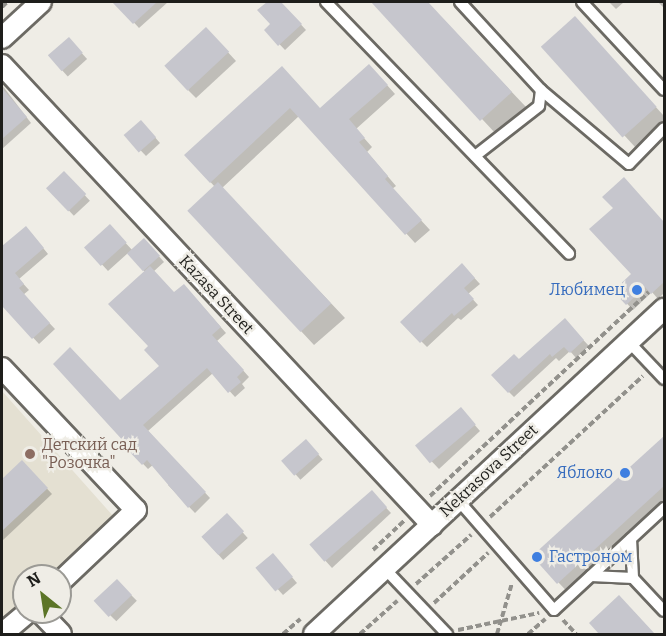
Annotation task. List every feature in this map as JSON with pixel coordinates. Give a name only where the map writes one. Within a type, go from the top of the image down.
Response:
[{"type":"street","points":[[2,38],[41,2]]},
{"type":"street","name":"Kazasa Street","points":[[2,65],[432,525]]},
{"type":"street","name":"Nekrasova Street","points":[[314,634],[664,309]]},
{"type":"street","points":[[2,368],[136,510],[72,571]]},
{"type":"street","points":[[2,634],[14,624]]},
{"type":"lane","points":[[326,2],[569,254]]},
{"type":"lane","points":[[460,2],[541,90],[629,164],[664,128]]},
{"type":"lane","points":[[582,2],[664,90]]},
{"type":"lane","points":[[475,156],[539,106],[541,90]]},
{"type":"lane","points":[[629,342],[664,379]]},
{"type":"lane","points":[[458,500],[554,610],[664,508]]},
{"type":"lane","points":[[631,539],[633,578],[664,611]]},
{"type":"lane","points":[[385,569],[446,634]]},
{"type":"lane","points":[[591,576],[633,578]]},
{"type":"path","points":[[2,7],[7,2]]},
{"type":"path","points":[[367,556],[649,292]]},
{"type":"path","points":[[360,634],[652,366]]},
{"type":"path","points":[[424,611],[497,545]]},
{"type":"path","points":[[497,634],[516,568]]},
{"type":"path","points":[[446,634],[554,610]]},
{"type":"path","points":[[528,634],[554,610]]},
{"type":"path","points":[[283,634],[308,611]]},
{"type":"shaded area","name":"Детский сад \"Розочка\"","points":[[2,391],[114,517],[65,564],[12,564],[12,613],[2,623]]},
{"type":"building","points":[[112,2],[157,2],[133,24]]},
{"type":"building","points":[[267,2],[281,2],[302,24],[278,46],[264,30],[270,24],[257,10]]},
{"type":"building","points":[[371,2],[428,2],[512,92],[480,121]]},
{"type":"building","points":[[575,16],[657,107],[622,137],[541,47]]},
{"type":"building","points":[[206,27],[229,52],[188,91],[164,66]]},
{"type":"building","points":[[69,37],[83,53],[62,71],[48,55]]},
{"type":"building","points":[[369,64],[388,85],[349,119],[365,138],[359,142],[388,176],[385,179],[422,220],[405,235],[290,108],[210,183],[184,155],[282,66],[320,108]]},
{"type":"building","points":[[2,88],[27,117],[2,139]]},
{"type":"building","points":[[141,120],[156,137],[139,152],[124,135]]},
{"type":"building","points":[[64,171],[86,194],[68,211],[46,188]]},
{"type":"building","points":[[624,177],[664,222],[664,282],[651,294],[645,287],[626,305],[613,291],[631,274],[589,229],[613,208],[602,197]]},
{"type":"building","points":[[218,182],[331,303],[300,332],[187,211]]},
{"type":"building","points":[[110,224],[127,243],[101,266],[84,247]]},
{"type":"building","points":[[26,226],[44,248],[15,273],[24,284],[19,288],[50,323],[32,339],[2,306],[2,246]]},
{"type":"building","points":[[144,238],[160,256],[143,271],[127,253]]},
{"type":"building","points":[[462,263],[475,278],[464,288],[474,299],[454,316],[452,313],[420,343],[400,322]]},
{"type":"building","points":[[150,266],[174,292],[184,284],[221,327],[212,335],[244,370],[237,377],[241,382],[228,393],[207,368],[143,425],[206,492],[188,508],[147,460],[142,465],[124,446],[126,444],[53,364],[70,347],[120,400],[159,366],[144,350],[148,346],[108,304]]},
{"type":"building","points":[[565,318],[584,340],[570,353],[564,347],[552,357],[550,354],[508,393],[491,375],[514,354],[519,359]]},
{"type":"building","points":[[461,407],[476,425],[430,463],[415,446]]},
{"type":"building","points":[[664,436],[664,486],[557,584],[532,556]]},
{"type":"building","points":[[306,439],[319,454],[294,476],[281,461]]},
{"type":"building","points":[[22,460],[48,488],[2,531],[2,479]]},
{"type":"building","points":[[372,490],[387,507],[324,562],[309,544]]},
{"type":"building","points":[[227,513],[244,531],[218,555],[201,537]]},
{"type":"building","points":[[273,553],[293,577],[275,592],[255,568]]},
{"type":"building","points":[[117,579],[132,595],[109,617],[94,601]]},
{"type":"building","points":[[619,595],[655,634],[599,634],[589,623]]},
{"type":"place","name":"Любимец","points":[[637,290]]},
{"type":"place","name":"Детский сад \"Розочка\"","points":[[30,454]]},
{"type":"place","name":"Яблоко","points":[[625,473]]},
{"type":"place","name":"Гастроном","points":[[537,557]]}]
